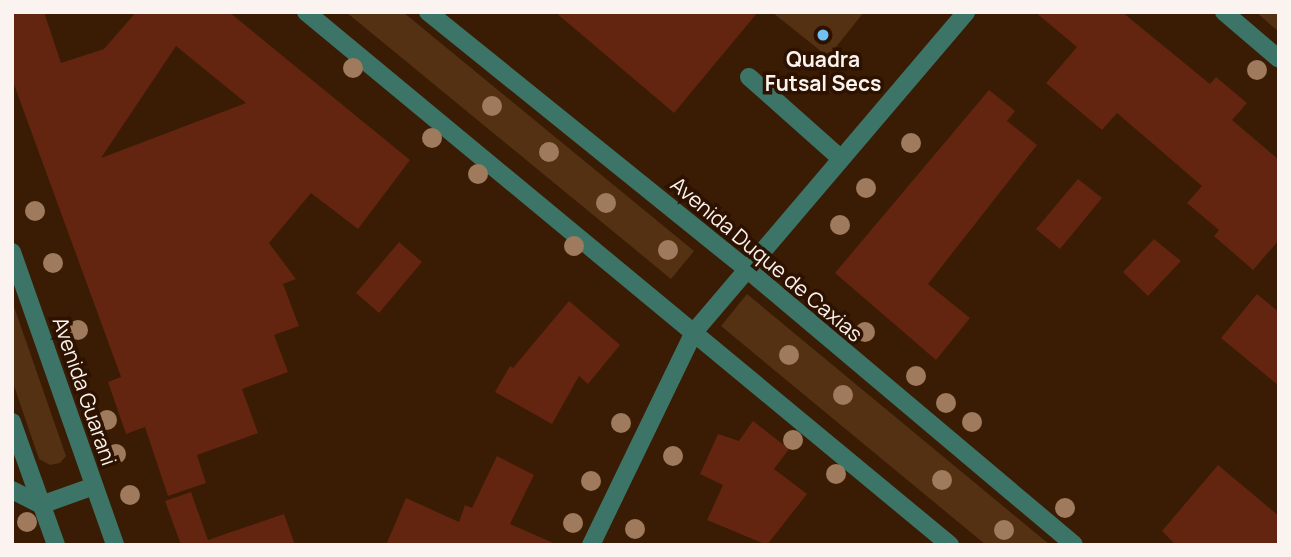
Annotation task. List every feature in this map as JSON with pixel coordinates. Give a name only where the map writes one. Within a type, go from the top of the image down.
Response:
[{"type":"street","points":[[306,12],[950,545]]},
{"type":"street","name":"Avenida Duque de Caxias","points":[[428,12],[748,271],[1074,545]]},
{"type":"street","points":[[591,545],[694,332],[748,271],[839,157],[966,12]]},
{"type":"street","points":[[1224,12],[1279,59]]},
{"type":"street","points":[[750,78],[839,157]]},
{"type":"street","name":"Avenida Guarani","points":[[12,252],[115,545]]},
{"type":"street","points":[[12,422],[55,545]]},
{"type":"street","points":[[12,490],[41,505],[94,486]]},
{"type":"shaded area","points":[[346,12],[403,12],[694,251],[671,279]]},
{"type":"shaded area","name":"Quadra Futsal Secs","points":[[772,12],[864,12],[828,57]]},
{"type":"shaded area","points":[[1256,12],[1279,12],[1279,32]]},
{"type":"shaded area","points":[[747,294],[1050,545],[986,545],[721,326]]},
{"type":"shaded area","points":[[12,301],[66,456],[60,463],[50,465],[39,459],[12,380]]},
{"type":"building","points":[[12,12],[44,12],[61,63],[104,49],[136,12],[229,12],[410,160],[358,229],[311,193],[269,243],[296,279],[283,284],[299,326],[274,335],[288,372],[242,389],[258,433],[197,455],[206,483],[168,496],[145,427],[126,434],[108,382],[121,377],[12,79]],"holes":[[[176,46],[246,103],[101,158]]]},
{"type":"building","points":[[555,12],[758,12],[674,113]]},
{"type":"building","points":[[1035,12],[1122,12],[1210,84],[1216,77],[1247,103],[1232,120],[1279,160],[1279,240],[1253,270],[1214,236],[1219,230],[1187,203],[1202,186],[1117,113],[1102,130],[1046,83],[1077,47]]},
{"type":"building","points":[[989,90],[1015,111],[1007,121],[1037,145],[928,284],[970,318],[936,360],[835,273]]},
{"type":"building","points":[[1078,179],[1102,198],[1060,249],[1036,229]]},
{"type":"building","points":[[1154,239],[1181,261],[1148,296],[1123,272]]},
{"type":"building","points":[[399,242],[422,262],[379,313],[356,293]]},
{"type":"building","points":[[1257,294],[1279,312],[1279,386],[1221,338]]},
{"type":"building","points":[[569,301],[620,345],[588,384],[579,376],[552,424],[495,392],[510,366],[513,368]]},
{"type":"building","points":[[753,421],[789,449],[774,469],[807,494],[767,545],[707,520],[723,485],[700,474],[718,434],[739,441]]},
{"type":"building","points":[[497,456],[534,475],[510,524],[558,545],[386,545],[406,498],[459,522],[465,505],[472,508]]},
{"type":"building","points":[[1218,465],[1279,516],[1279,545],[1176,545],[1162,531]]},
{"type":"building","points":[[191,492],[208,540],[284,514],[295,545],[181,545],[165,501]]},
{"type":"place","name":"Quadra Futsal Secs","points":[[823,35]]}]
